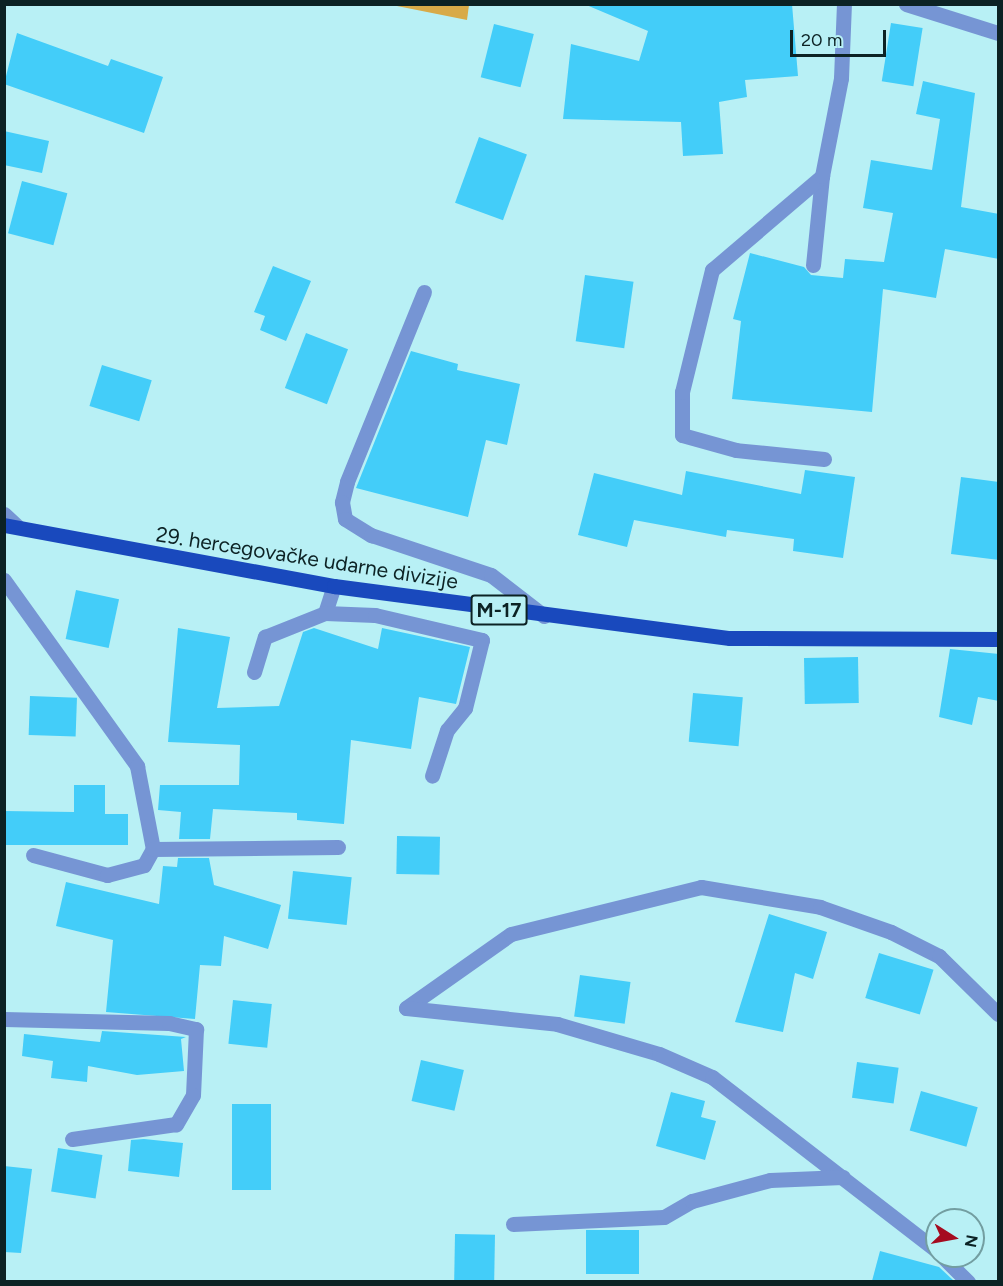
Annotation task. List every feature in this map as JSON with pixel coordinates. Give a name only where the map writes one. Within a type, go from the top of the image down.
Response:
[{"type":"main road","name":"29. hercegovačke udarne divizije","points":[[11,525],[334,586],[544,616],[741,639],[999,639]]},
{"type":"street","points":[[813,265],[822,176],[841,78],[844,4]]},
{"type":"street","points":[[906,4],[999,33]]},
{"type":"street","points":[[822,176],[712,270],[682,392],[682,435],[736,450],[824,459]]},
{"type":"street","points":[[424,292],[347,482],[342,502],[345,519],[371,535],[491,575],[544,616]]},
{"type":"street","points":[[4,514],[11,525]]},
{"type":"street","points":[[4,580],[137,766],[153,849],[144,865],[107,875],[33,855]]},
{"type":"street","points":[[325,613],[334,586]]},
{"type":"street","points":[[254,672],[265,637],[325,613],[375,615],[482,640],[465,708],[447,730],[432,776]]},
{"type":"street","points":[[153,849],[338,847]]},
{"type":"street","points":[[925,1242],[749,1102],[659,1054],[557,1024],[406,1008],[511,934],[701,887],[820,908],[891,932],[939,956],[999,1014]]},
{"type":"street","points":[[4,1019],[169,1023],[196,1029],[193,1095],[176,1124],[72,1139]]},
{"type":"street","points":[[513,1224],[664,1217],[692,1201],[770,1180],[843,1177]]},
{"type":"street","points":[[954,1268],[968,1281]]},
{"type":"shaded area","points":[[469,4],[467,20],[392,5]]},
{"type":"building","points":[[584,4],[792,4],[798,76],[745,80],[747,97],[719,102],[723,154],[683,156],[681,122],[563,119],[571,44],[639,61],[648,31]]},
{"type":"building","points":[[891,23],[923,28],[913,86],[882,81]]},
{"type":"building","points":[[494,24],[534,34],[520,87],[481,77]]},
{"type":"building","points":[[17,33],[108,66],[111,59],[163,77],[144,133],[4,84]]},
{"type":"building","points":[[923,81],[975,93],[961,207],[999,214],[999,259],[945,249],[936,298],[883,289],[872,412],[732,399],[741,321],[733,319],[750,253],[804,267],[811,275],[843,278],[845,259],[884,262],[893,213],[863,208],[871,160],[932,170],[940,119],[916,114]]},
{"type":"building","points":[[4,131],[49,141],[42,173],[4,165]]},
{"type":"building","points":[[479,137],[527,154],[503,220],[455,203]]},
{"type":"building","points":[[22,181],[67,193],[53,245],[8,233]]},
{"type":"building","points":[[273,266],[311,281],[286,341],[260,330],[265,316],[254,312]]},
{"type":"building","points":[[585,275],[634,282],[624,348],[576,341]]},
{"type":"building","points":[[306,333],[348,349],[327,404],[285,388]]},
{"type":"building","points":[[411,351],[458,364],[457,370],[520,384],[507,445],[486,440],[468,517],[356,488]]},
{"type":"building","points":[[102,365],[152,380],[139,421],[89,406]]},
{"type":"building","points":[[805,470],[855,477],[843,558],[793,551],[794,539],[727,530],[726,537],[634,520],[627,547],[578,535],[594,473],[682,495],[686,471],[801,494]]},
{"type":"building","points":[[961,477],[999,482],[999,560],[951,554]]},
{"type":"building","points":[[76,590],[119,599],[109,648],[66,639]]},
{"type":"building","points":[[178,628],[230,637],[217,708],[279,706],[303,632],[314,628],[378,649],[382,628],[470,647],[456,704],[419,697],[411,749],[351,740],[344,824],[297,820],[297,813],[213,809],[210,839],[179,839],[181,812],[158,810],[160,785],[239,785],[240,745],[168,742]]},
{"type":"building","points":[[950,649],[999,654],[999,701],[978,697],[972,725],[939,717]]},
{"type":"building","points":[[858,657],[859,703],[805,704],[804,658]]},
{"type":"building","points":[[693,693],[743,697],[739,746],[689,742]]},
{"type":"building","points":[[30,696],[77,698],[76,737],[29,735]]},
{"type":"building","points":[[74,785],[105,785],[105,814],[128,814],[128,845],[4,845],[4,811],[74,812]]},
{"type":"building","points":[[397,836],[440,837],[439,875],[396,874]]},
{"type":"building","points":[[178,858],[209,858],[214,885],[281,905],[268,949],[224,936],[221,966],[200,965],[195,1019],[106,1012],[113,940],[56,926],[66,882],[159,904],[163,866],[177,867]]},
{"type":"building","points":[[293,871],[352,877],[347,925],[288,919]]},
{"type":"building","points":[[769,914],[827,932],[813,979],[795,973],[783,1032],[735,1022]]},
{"type":"building","points":[[879,953],[934,970],[920,1015],[865,998]]},
{"type":"building","points":[[580,975],[631,982],[625,1024],[574,1017]]},
{"type":"building","points":[[233,1000],[272,1004],[267,1048],[228,1044]]},
{"type":"building","points":[[102,1031],[186,1037],[181,1039],[184,1071],[137,1075],[88,1066],[87,1082],[51,1078],[53,1061],[22,1056],[24,1034],[100,1042]]},
{"type":"building","points":[[421,1060],[464,1070],[454,1111],[412,1101]]},
{"type":"building","points":[[857,1062],[899,1068],[894,1103],[852,1098]]},
{"type":"building","points":[[921,1091],[978,1107],[966,1147],[910,1130]]},
{"type":"building","points":[[671,1092],[705,1101],[701,1117],[716,1121],[705,1160],[656,1146]]},
{"type":"building","points":[[232,1104],[271,1104],[271,1190],[232,1190]]},
{"type":"building","points":[[131,1140],[183,1143],[179,1177],[128,1171]]},
{"type":"building","points":[[58,1148],[102,1155],[96,1198],[51,1191]]},
{"type":"building","points":[[4,1166],[32,1169],[21,1253],[4,1252]]},
{"type":"building","points":[[586,1230],[639,1230],[639,1274],[586,1274]]},
{"type":"building","points":[[455,1234],[495,1235],[494,1282],[454,1281]]},
{"type":"building","points":[[880,1251],[925,1263],[925,1268],[940,1268],[954,1281],[872,1281]]}]
